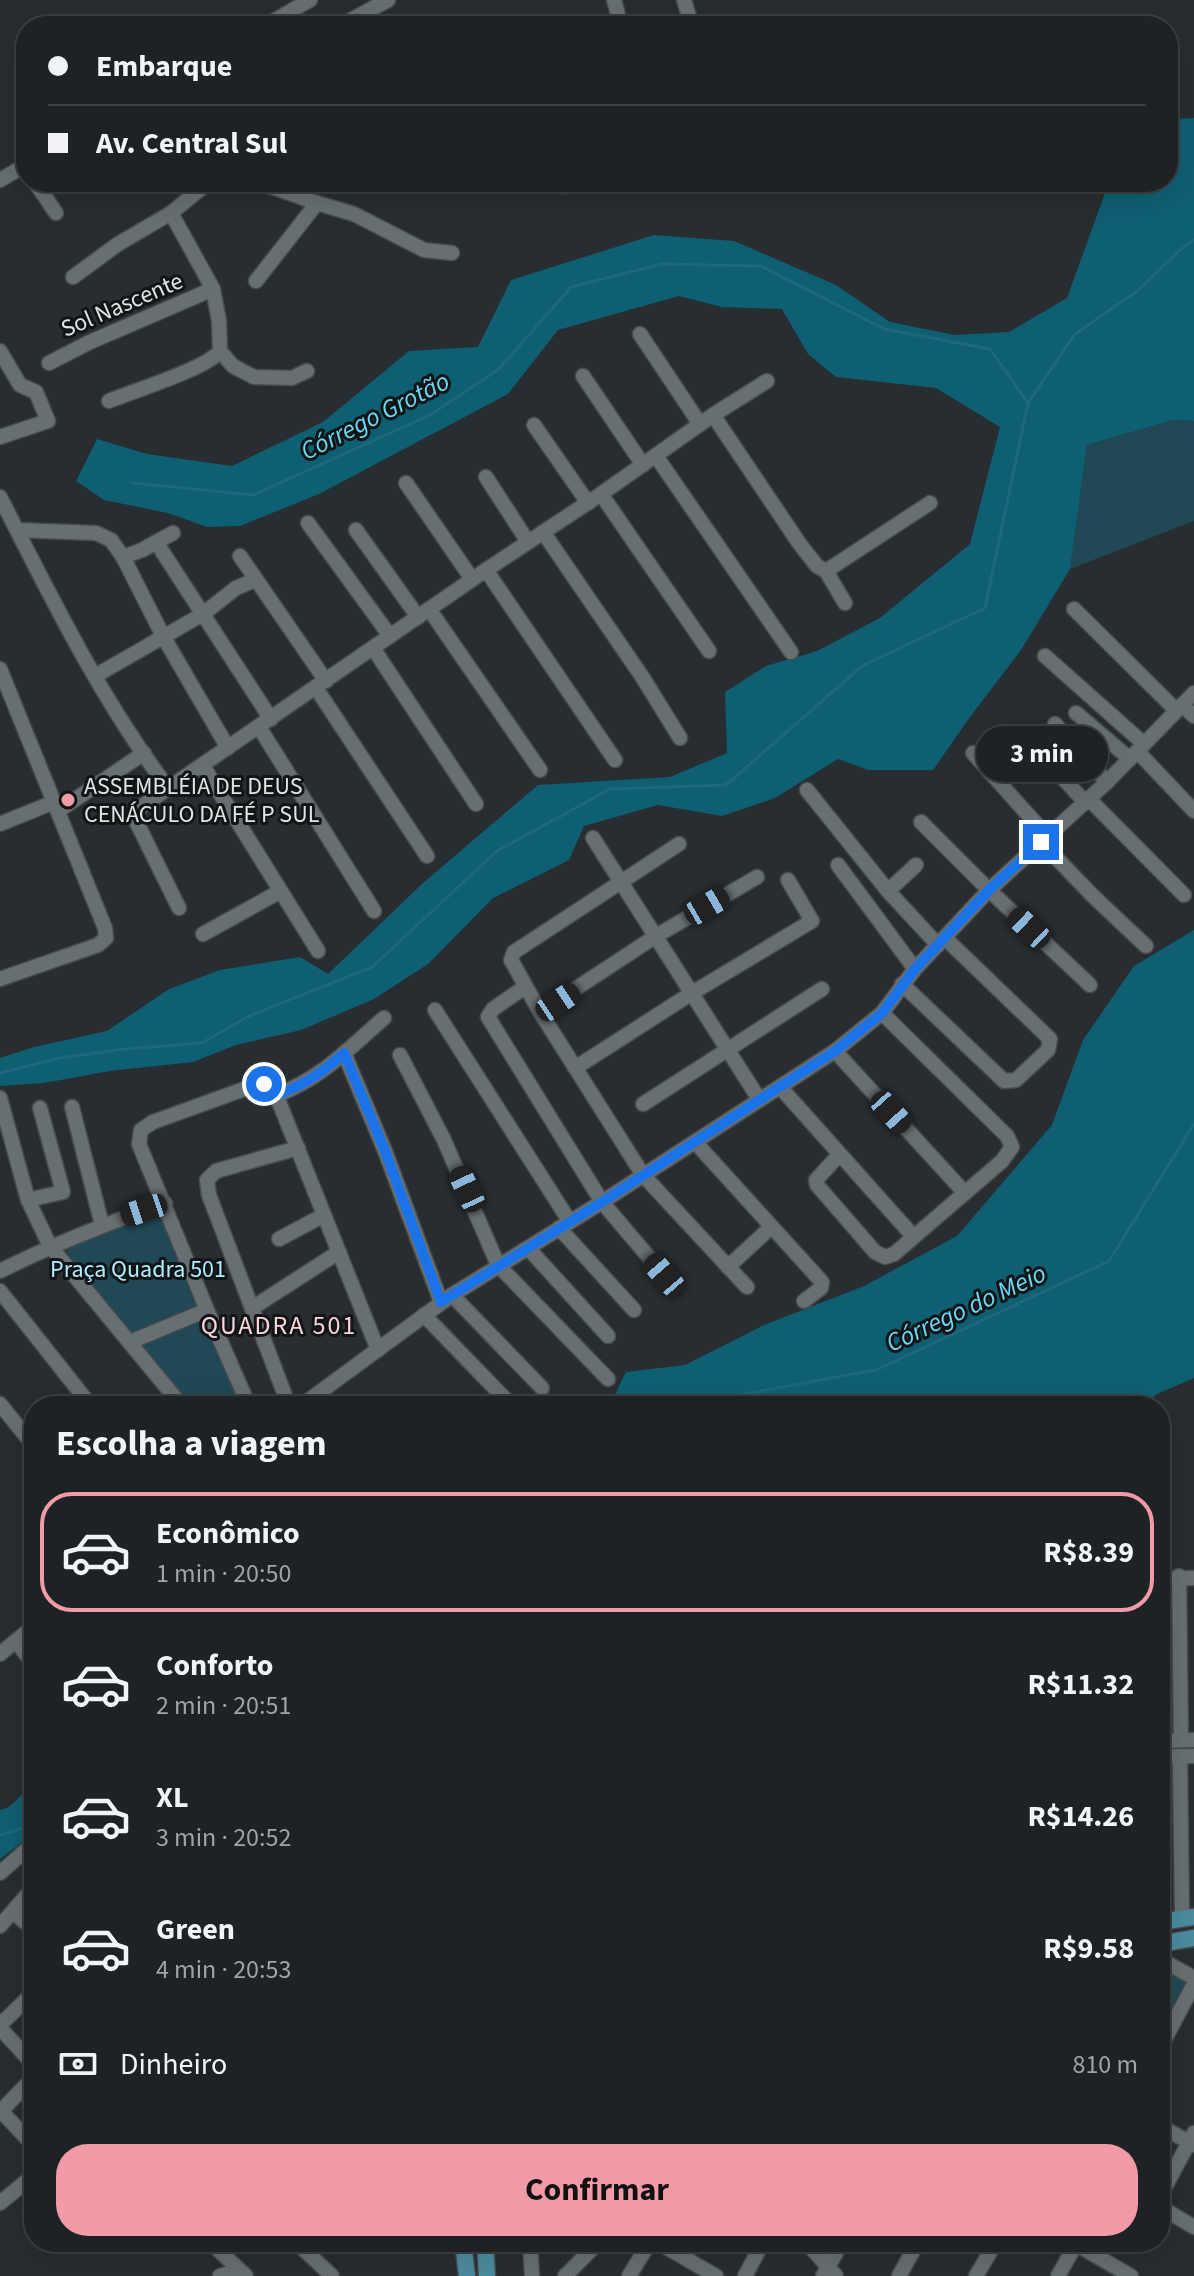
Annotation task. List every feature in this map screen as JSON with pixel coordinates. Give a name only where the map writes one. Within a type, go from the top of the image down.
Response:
[{"type":"main road","points":[[1170,1950],[1194,1938]]},
{"type":"main road","points":[[463,2252],[467,2276]]},
{"type":"main road","points":[[486,2252],[487,2276]]},
{"type":"street","points":[[282,16],[310,0]]},
{"type":"street","points":[[358,16],[388,0]]},
{"type":"street","points":[[42,192],[56,213]]},
{"type":"street","name":"Sol Nascente","points":[[73,277],[118,244],[171,213],[197,192]]},
{"type":"street","points":[[286,192],[374,222],[424,250],[452,253]]},
{"type":"street","points":[[256,281],[317,203]]},
{"type":"street","points":[[171,213],[213,289],[220,351],[233,366],[254,377],[292,378],[307,371]]},
{"type":"street","name":"Sol Nascente","points":[[49,363],[213,289]]},
{"type":"street","points":[[640,334],[700,424]]},
{"type":"street","points":[[0,351],[20,385],[36,392],[48,421],[0,437]]},
{"type":"street","points":[[109,401],[192,369],[212,359],[220,351]]},
{"type":"street","points":[[583,376],[650,460],[791,652]]},
{"type":"street","points":[[179,908],[135,819],[138,809],[767,381]]},
{"type":"street","points":[[713,415],[799,543],[817,566],[826,571],[845,603]]},
{"type":"street","points":[[534,425],[588,503]]},
{"type":"street","points":[[486,477],[528,542]]},
{"type":"street","points":[[406,483],[472,579]]},
{"type":"street","points":[[601,494],[709,651]]},
{"type":"street","points":[[0,497],[95,676],[168,788]]},
{"type":"street","points":[[826,571],[930,503]]},
{"type":"street","points":[[308,523],[390,636]]},
{"type":"street","points":[[17,530],[96,533],[111,540],[228,748]]},
{"type":"street","points":[[356,530],[423,613],[540,770]]},
{"type":"street","points":[[543,532],[643,678],[680,738]]},
{"type":"street","points":[[123,557],[173,533]]},
{"type":"street","points":[[156,542],[203,614],[374,911]]},
{"type":"street","points":[[240,556],[427,856]]},
{"type":"street","points":[[486,570],[615,760]]},
{"type":"street","points":[[95,676],[203,614],[225,595],[255,580]]},
{"type":"street","points":[[1074,609],[1179,707],[1194,716]]},
{"type":"street","points":[[373,648],[476,804]]},
{"type":"street","points":[[1045,656],[1194,811]]},
{"type":"street","points":[[0,669],[105,928],[106,938],[98,945],[0,979]]},
{"type":"street","points":[[318,1396],[447,1298],[835,1051],[882,1013],[915,969],[989,890],[1107,782],[1194,693]]},
{"type":"street","points":[[1076,713],[1137,752]]},
{"type":"street","points":[[1055,724],[1107,782]]},
{"type":"street","points":[[1021,733],[1184,895]]},
{"type":"street","points":[[0,824],[56,807],[144,753]]},
{"type":"street","points":[[973,753],[1093,896],[1146,946]]},
{"type":"street","points":[[203,766],[318,951]]},
{"type":"street","points":[[807,790],[888,891],[1050,1039],[1048,1050],[1016,1080],[1004,1081],[902,984]]},
{"type":"street","points":[[921,822],[1090,985]]},
{"type":"street","points":[[593,838],[759,1099]]},
{"type":"street","points":[[679,844],[514,952],[512,963],[643,1175],[747,1287]]},
{"type":"street","points":[[838,865],[915,969]]},
{"type":"street","points":[[888,891],[916,865]]},
{"type":"street","points":[[540,1012],[656,936],[757,877]]},
{"type":"street","points":[[575,1068],[812,921],[788,880]]},
{"type":"street","points":[[203,934],[279,892]]},
{"type":"street","points":[[525,987],[493,1009],[488,1017],[602,1202],[664,1275]]},
{"type":"street","points":[[643,1104],[822,989]]},
{"type":"street","points":[[435,1010],[564,1225],[634,1310]]},
{"type":"street","points":[[839,1155],[816,1183],[875,1252],[890,1256],[1010,1152],[1010,1142],[882,1013]]},
{"type":"street","points":[[245,1396],[139,1144],[141,1130],[188,1107],[258,1084],[273,1090],[308,1083],[384,1018]]},
{"type":"street","points":[[835,1051],[965,1193]]},
{"type":"street","points":[[344,1053],[447,1298],[542,1388]]},
{"type":"street","points":[[400,1055],[444,1140],[498,1265],[608,1379]]},
{"type":"street","points":[[780,1087],[913,1236]]},
{"type":"street","points":[[273,1090],[378,1350]]},
{"type":"street","points":[[0,1098],[28,1200],[50,1246],[174,1396]]},
{"type":"street","points":[[72,1107],[102,1225]]},
{"type":"street","points":[[28,1200],[63,1192],[40,1108]]},
{"type":"street","points":[[695,1142],[822,1282],[821,1288],[804,1301]]},
{"type":"street","points":[[285,1396],[209,1195],[207,1180],[216,1171],[298,1148]]},
{"type":"street","points":[[0,1271],[50,1246],[165,1203]]},
{"type":"street","points":[[279,1239],[324,1215]]},
{"type":"street","points":[[728,1267],[771,1227]]},
{"type":"street","points":[[528,1248],[608,1336]]},
{"type":"street","points":[[252,1308],[339,1252]]},
{"type":"street","points":[[0,1291],[83,1396]]},
{"type":"street","points":[[130,1342],[207,1310]]},
{"type":"street","points":[[424,1315],[502,1396]]},
{"type":"street","points":[[0,1404],[24,1434]]},
{"type":"street","points":[[1187,1577],[1187,1740]]},
{"type":"street","points":[[0,1654],[24,1634]]},
{"type":"street","points":[[16,1641],[24,1652]]},
{"type":"street","points":[[1187,1756],[1188,1918]]},
{"type":"street","points":[[0,1873],[24,1852]]},
{"type":"street","points":[[0,1926],[24,1899]]},
{"type":"street","points":[[13,1912],[24,1921]]},
{"type":"street","points":[[1170,1959],[1194,1978]]},
{"type":"street","points":[[1170,2029],[1194,1984]]},
{"type":"street","points":[[24,2003],[0,2027],[24,2054]]},
{"type":"street","points":[[24,2087],[0,2112],[24,2136]]},
{"type":"street","points":[[1170,2130],[1192,2140],[1170,2178]]},
{"type":"street","points":[[0,2203],[24,2183]]},
{"type":"street","points":[[1170,2213],[1194,2227]]},
{"type":"street","points":[[221,2252],[243,2273]]},
{"type":"street","points":[[307,2252],[332,2276]]},
{"type":"street","points":[[531,2252],[532,2276]]},
{"type":"street","points":[[565,2276],[589,2252]]},
{"type":"street","points":[[629,2276],[644,2252]]},
{"type":"street","points":[[685,2252],[710,2274]]},
{"type":"street","points":[[745,2276],[758,2252]]},
{"type":"street","points":[[813,2252],[829,2273]]},
{"type":"street","points":[[829,2273],[838,2252]]},
{"type":"street","points":[[899,2276],[912,2252]]},
{"type":"street","points":[[976,2276],[990,2252]]},
{"type":"street","points":[[1058,2276],[1070,2252]]},
{"type":"street","points":[[1090,2252],[1131,2276]]},
{"type":"street","points":[[220,2276],[243,2273]]},
{"type":"green space","points":[[1173,420],[1194,421],[1194,521],[1070,569],[1087,445]]},
{"type":"green space","name":"Praça Quadra 501","points":[[162,1213],[238,1396],[180,1396],[67,1253],[70,1244]]},
{"type":"green space","points":[[1170,1971],[1185,1979],[1185,1986],[1170,2012]]},
{"type":"shaded area","points":[[1194,118],[1194,421],[1173,420],[1087,445],[1070,569],[1021,650],[933,770],[868,770],[838,759],[775,798],[722,816],[658,805],[584,826],[569,860],[493,898],[428,964],[374,999],[301,1030],[236,1045],[193,1062],[110,1071],[44,1083],[0,1086],[0,1058],[107,1031],[169,989],[220,970],[300,957],[328,974],[423,883],[538,785],[670,777],[727,753],[725,692],[766,666],[817,651],[880,618],[970,544],[1000,427],[936,388],[836,377],[808,354],[782,309],[722,307],[679,296],[558,330],[508,394],[319,494],[240,526],[207,527],[168,513],[104,500],[76,481],[97,439],[147,454],[232,466],[323,422],[409,351],[478,347],[511,280],[654,235],[734,241],[836,285],[890,322],[955,335],[1009,332],[1067,298],[1105,192],[1178,192],[1178,119]]},
{"type":"shaded area","points":[[1194,930],[1194,1378],[1154,1396],[614,1396],[626,1372],[685,1365],[764,1325],[864,1286],[957,1236],[1052,1125],[1083,1040],[1134,966]]},
{"type":"shaded area","points":[[24,1793],[24,1841],[0,1859],[0,1810],[10,1806]]},
{"type":"waterway","points":[[0,1073],[60,1058],[202,1043],[249,1016],[372,967],[497,851],[610,789],[726,785],[862,666],[985,608],[1028,403],[1074,335],[1137,291],[1194,240]]},
{"type":"waterway","name":"Córrego Grotão","points":[[133,483],[253,495],[430,415],[499,369],[571,287],[662,264],[761,266],[884,329],[990,349],[1028,403]]},
{"type":"waterway","name":"Córrego do Meio","points":[[733,1396],[876,1370],[1109,1261],[1194,1124]]},
{"type":"waterway","name":"Córrego do Meio","points":[[0,1835],[24,1828]]},
{"type":"place","name":"ASSEMBLÉIA DE DEUS CENÁCULO DA FÉ P SUL","points":[[68,800]]},
{"type":"district","name":"QUADRA 501","points":[[279,1325]]},
{"type":"route","points":[[264,1084],[273,1087],[277,1095],[308,1083],[344,1053],[385,1151],[441,1302],[835,1051],[882,1013],[915,969],[989,890],[1041,842]]}]
